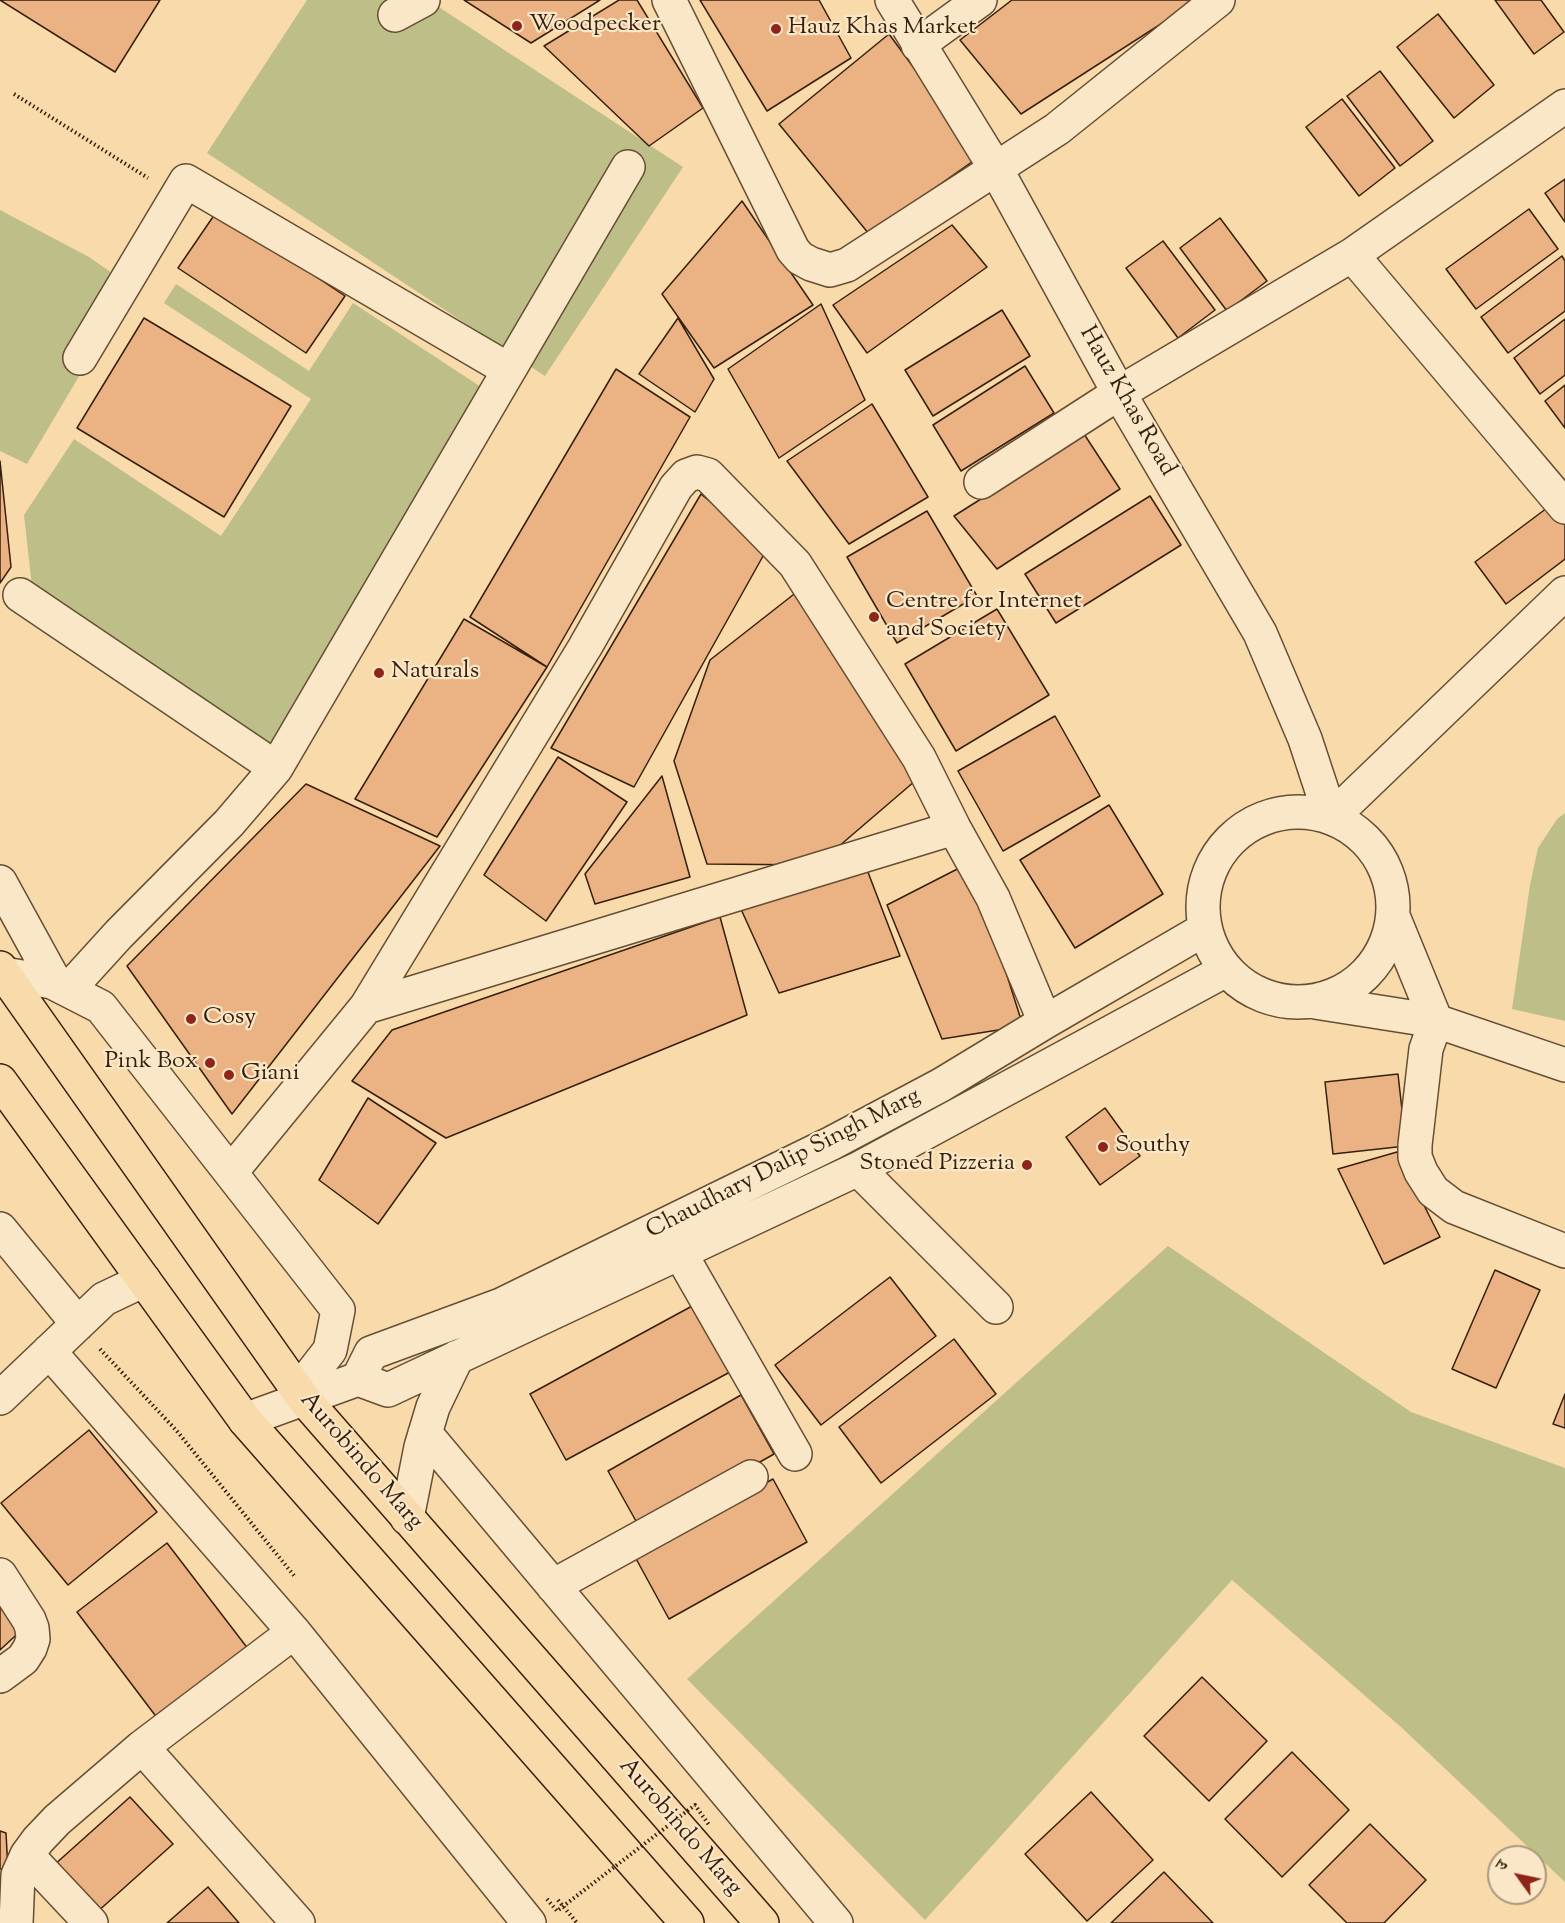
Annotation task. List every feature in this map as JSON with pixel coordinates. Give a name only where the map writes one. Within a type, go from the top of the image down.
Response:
[{"type":"highway","name":"Aurobindo Marg","points":[[2,971],[301,1395],[762,1923]]},
{"type":"highway","points":[[0,1081],[245,1420],[687,1923]]},
{"type":"street","points":[[669,0],[793,250],[800,258],[811,264],[830,270],[847,265],[1057,129],[1218,0]]},
{"type":"street","name":"Hauz Khas Road","points":[[892,0],[996,169],[1119,393],[1260,633],[1305,739],[1332,818]]},
{"type":"street","points":[[918,45],[980,0]]},
{"type":"street","points":[[981,482],[1119,393],[1352,255],[1565,106]]},
{"type":"street","points":[[62,987],[119,934],[229,823],[276,768],[628,167]]},
{"type":"street","points":[[80,358],[186,181],[509,370]]},
{"type":"street","points":[[1352,255],[1565,507]]},
{"type":"street","points":[[231,1172],[366,1006],[585,647],[676,487],[686,476],[698,472],[708,475],[795,564],[919,758],[993,898],[1044,1022]]},
{"type":"street","points":[[1332,818],[1565,593]]},
{"type":"street","points":[[20,595],[276,768]]},
{"type":"street","points":[[1313,1001],[1343,991],[1367,973],[1385,947],[1393,916],[1391,885],[1379,856],[1359,834],[1332,818],[1303,812],[1274,815],[1247,827],[1226,846],[1210,871],[1203,900],[1205,929],[1213,951],[1226,970],[1251,990],[1281,1001],[1313,1001],[1436,1022],[1565,1065]]},
{"type":"street","points":[[366,1006],[954,828]]},
{"type":"street","points":[[0,882],[62,987]]},
{"type":"street","points":[[1393,916],[1436,1022],[1426,1049],[1415,1145],[1415,1157],[1421,1172],[1433,1191],[1454,1207],[1565,1251]]},
{"type":"street","name":"Chaudhary Dalip Singh Marg","points":[[358,1379],[371,1353],[501,1305],[832,1143],[928,1092],[1205,929]]},
{"type":"street","points":[[245,1420],[301,1395],[358,1379],[388,1390],[858,1169],[1226,970]]},
{"type":"street","points":[[2,971],[52,982],[101,1007],[338,1310],[330,1350],[301,1395]]},
{"type":"street","points":[[928,1092],[944,1123]]},
{"type":"street","points":[[858,1169],[996,1307]]},
{"type":"street","points":[[0,1229],[78,1324]]},
{"type":"street","points":[[680,1253],[795,1454]]},
{"type":"street","points":[[0,1398],[104,1299],[144,1280]]},
{"type":"street","points":[[49,1352],[538,1911]]},
{"type":"street","points":[[407,1518],[424,1433],[433,1407],[457,1357]]},
{"type":"street","points":[[424,1433],[836,1923]]},
{"type":"street","points":[[553,1586],[751,1477]]},
{"type":"street","points":[[0,1575],[29,1620],[33,1639],[23,1659],[0,1676]]},
{"type":"street","points":[[16,1923],[18,1875],[27,1855],[57,1820],[142,1747],[294,1632]]},
{"type":"street","points":[[142,1747],[298,1923]]},
{"type":"street","points":[[27,1855],[91,1923]]},
{"type":"path","points":[[14,94],[177,196]]},
{"type":"path","points":[[538,1911],[557,1911],[695,1805],[710,1825]]},
{"type":"green space","points":[[307,0],[428,0],[683,167],[545,376],[207,153]]},
{"type":"green space","points":[[0,210],[89,257],[132,287],[27,464],[0,451]]},
{"type":"green space","points":[[176,284],[309,371],[353,303],[507,404],[277,756],[33,596],[24,515],[74,439],[221,536],[311,399],[164,303]]},
{"type":"green space","points":[[1565,813],[1565,1021],[1512,1009],[1530,885],[1538,848],[1557,819]]},
{"type":"green space","points":[[1168,1246],[1411,1412],[1565,1468],[1565,1882],[1547,1865],[1547,1845],[1526,1845],[1402,1728],[1232,1580],[925,1920],[687,1679]]},
{"type":"building","points":[[0,0],[160,0],[115,72]]},
{"type":"building","points":[[464,0],[600,0],[531,43]]},
{"type":"building","points":[[619,0],[637,0],[703,108],[649,146],[544,46]]},
{"type":"building","name":"Hauz Khas Market","points":[[700,0],[819,0],[851,58],[767,111]]},
{"type":"building","points":[[1012,0],[1198,0],[1021,114],[960,40]]},
{"type":"building","points":[[1495,0],[1541,0],[1564,32],[1534,54]]},
{"type":"building","points":[[1438,14],[1494,85],[1454,118],[1397,47]]},
{"type":"building","points":[[889,34],[979,157],[869,234],[779,124]]},
{"type":"building","points":[[1380,71],[1433,141],[1400,166],[1347,96]]},
{"type":"building","points":[[1342,99],[1395,168],[1359,196],[1306,127]]},
{"type":"building","points":[[1565,179],[1565,222],[1545,193]]},
{"type":"building","points":[[742,201],[813,305],[714,368],[662,294]]},
{"type":"building","points":[[1529,209],[1558,249],[1476,309],[1446,269]]},
{"type":"building","points":[[217,211],[345,296],[306,353],[178,268]]},
{"type":"building","points":[[1220,218],[1267,281],[1227,311],[1180,248]]},
{"type":"building","points":[[952,225],[987,267],[867,353],[833,305]]},
{"type":"building","points":[[1163,241],[1215,310],[1178,338],[1126,268]]},
{"type":"building","points":[[1562,256],[1565,261],[1565,311],[1508,353],[1481,317]]},
{"type":"building","points":[[821,304],[865,400],[779,458],[728,369]]},
{"type":"building","points":[[1002,310],[1030,356],[933,416],[905,370]]},
{"type":"building","points":[[144,318],[291,406],[224,517],[77,428]]},
{"type":"building","points":[[678,318],[714,379],[695,412],[639,374]]},
{"type":"building","points":[[1565,319],[1565,375],[1540,394],[1514,358]]},
{"type":"building","points":[[1025,366],[1054,413],[961,471],[933,425]]},
{"type":"building","points":[[616,369],[690,417],[547,667],[470,617]]},
{"type":"building","points":[[1565,385],[1565,428],[1545,401]]},
{"type":"building","points":[[872,404],[928,497],[849,544],[787,461]]},
{"type":"building","points":[[1084,434],[1120,489],[997,569],[954,516]]},
{"type":"building","points":[[0,461],[11,567],[0,583]]},
{"type":"building","points":[[701,494],[767,549],[634,787],[551,748]]},
{"type":"building","points":[[1150,496],[1181,545],[1056,623],[1025,574]]},
{"type":"building","points":[[1551,505],[1565,524],[1565,559],[1506,604],[1475,562]]},
{"type":"building","points":[[927,511],[977,596],[897,643],[847,557]]},
{"type":"building","points":[[798,591],[915,781],[817,865],[707,864],[674,761],[710,660]]},
{"type":"building","points":[[997,609],[1049,695],[956,751],[905,664]]},
{"type":"building","points":[[464,619],[547,667],[437,837],[355,799]]},
{"type":"building","points":[[1055,716],[1100,796],[1003,851],[958,771]]},
{"type":"building","points":[[558,757],[627,802],[546,921],[484,875]]},
{"type":"building","points":[[662,776],[690,877],[595,904],[585,874]]},
{"type":"building","points":[[306,784],[440,846],[232,1114],[127,966]]},
{"type":"building","points":[[1109,805],[1163,894],[1075,948],[1020,860]]},
{"type":"building","points":[[971,862],[1023,1026],[942,1039],[887,905]]},
{"type":"building","points":[[866,867],[900,956],[779,993],[740,907]]},
{"type":"building","points":[[720,917],[747,1015],[446,1138],[352,1081],[392,1030]]},
{"type":"building","points":[[1398,1074],[1406,1146],[1333,1154],[1325,1082]]},
{"type":"building","points":[[368,1098],[436,1143],[378,1224],[319,1180]]},
{"type":"building","name":"Southy","points":[[1105,1108],[1140,1156],[1100,1185],[1066,1137]]},
{"type":"building","points":[[1397,1152],[1440,1237],[1384,1264],[1338,1169]]},
{"type":"building","points":[[1495,1270],[1540,1290],[1496,1388],[1452,1369]]},
{"type":"building","points":[[890,1277],[936,1336],[821,1425],[775,1365]]},
{"type":"building","points":[[694,1305],[730,1372],[566,1460],[530,1394]]},
{"type":"building","points":[[954,1339],[996,1394],[881,1483],[839,1427]]},
{"type":"building","points":[[1565,1394],[1565,1428],[1553,1424]]},
{"type":"building","points":[[741,1395],[774,1454],[641,1530],[608,1471]]},
{"type":"building","points":[[89,1430],[157,1512],[68,1585],[1,1503]]},
{"type":"building","points":[[773,1479],[807,1542],[669,1619],[634,1555]]},
{"type":"building","points":[[167,1543],[252,1654],[161,1723],[77,1612]]},
{"type":"building","points":[[0,1597],[26,1626],[0,1650]]},
{"type":"building","points":[[1202,1677],[1267,1741],[1209,1801],[1144,1736]]},
{"type":"building","points":[[1292,1752],[1349,1810],[1282,1877],[1225,1819]]},
{"type":"building","points":[[1091,1792],[1153,1860],[1087,1921],[1025,1854]]},
{"type":"building","points":[[130,1797],[173,1844],[96,1913],[53,1866]]},
{"type":"building","points":[[1370,1824],[1426,1880],[1384,1923],[1347,1923],[1309,1885]]},
{"type":"building","points":[[0,1831],[6,1833],[8,1870],[0,1869]]},
{"type":"building","points":[[1164,1872],[1213,1923],[1111,1923]]},
{"type":"building","points":[[208,1887],[239,1923],[167,1923]]},
{"type":"place","name":"Woodpecker","points":[[517,26]]},
{"type":"place","name":"Hauz Khas Market","points":[[776,29]]},
{"type":"place","name":"Centre for Internet and Society","points":[[874,617]]},
{"type":"place","name":"Naturals","points":[[379,673]]},
{"type":"place","name":"Cosy","points":[[191,1019]]},
{"type":"place","name":"Pink Box","points":[[210,1063]]},
{"type":"place","name":"Giani","points":[[229,1075]]},
{"type":"place","name":"Southy","points":[[1103,1147]]},
{"type":"place","name":"Stoned Pizzeria","points":[[1027,1165]]}]
